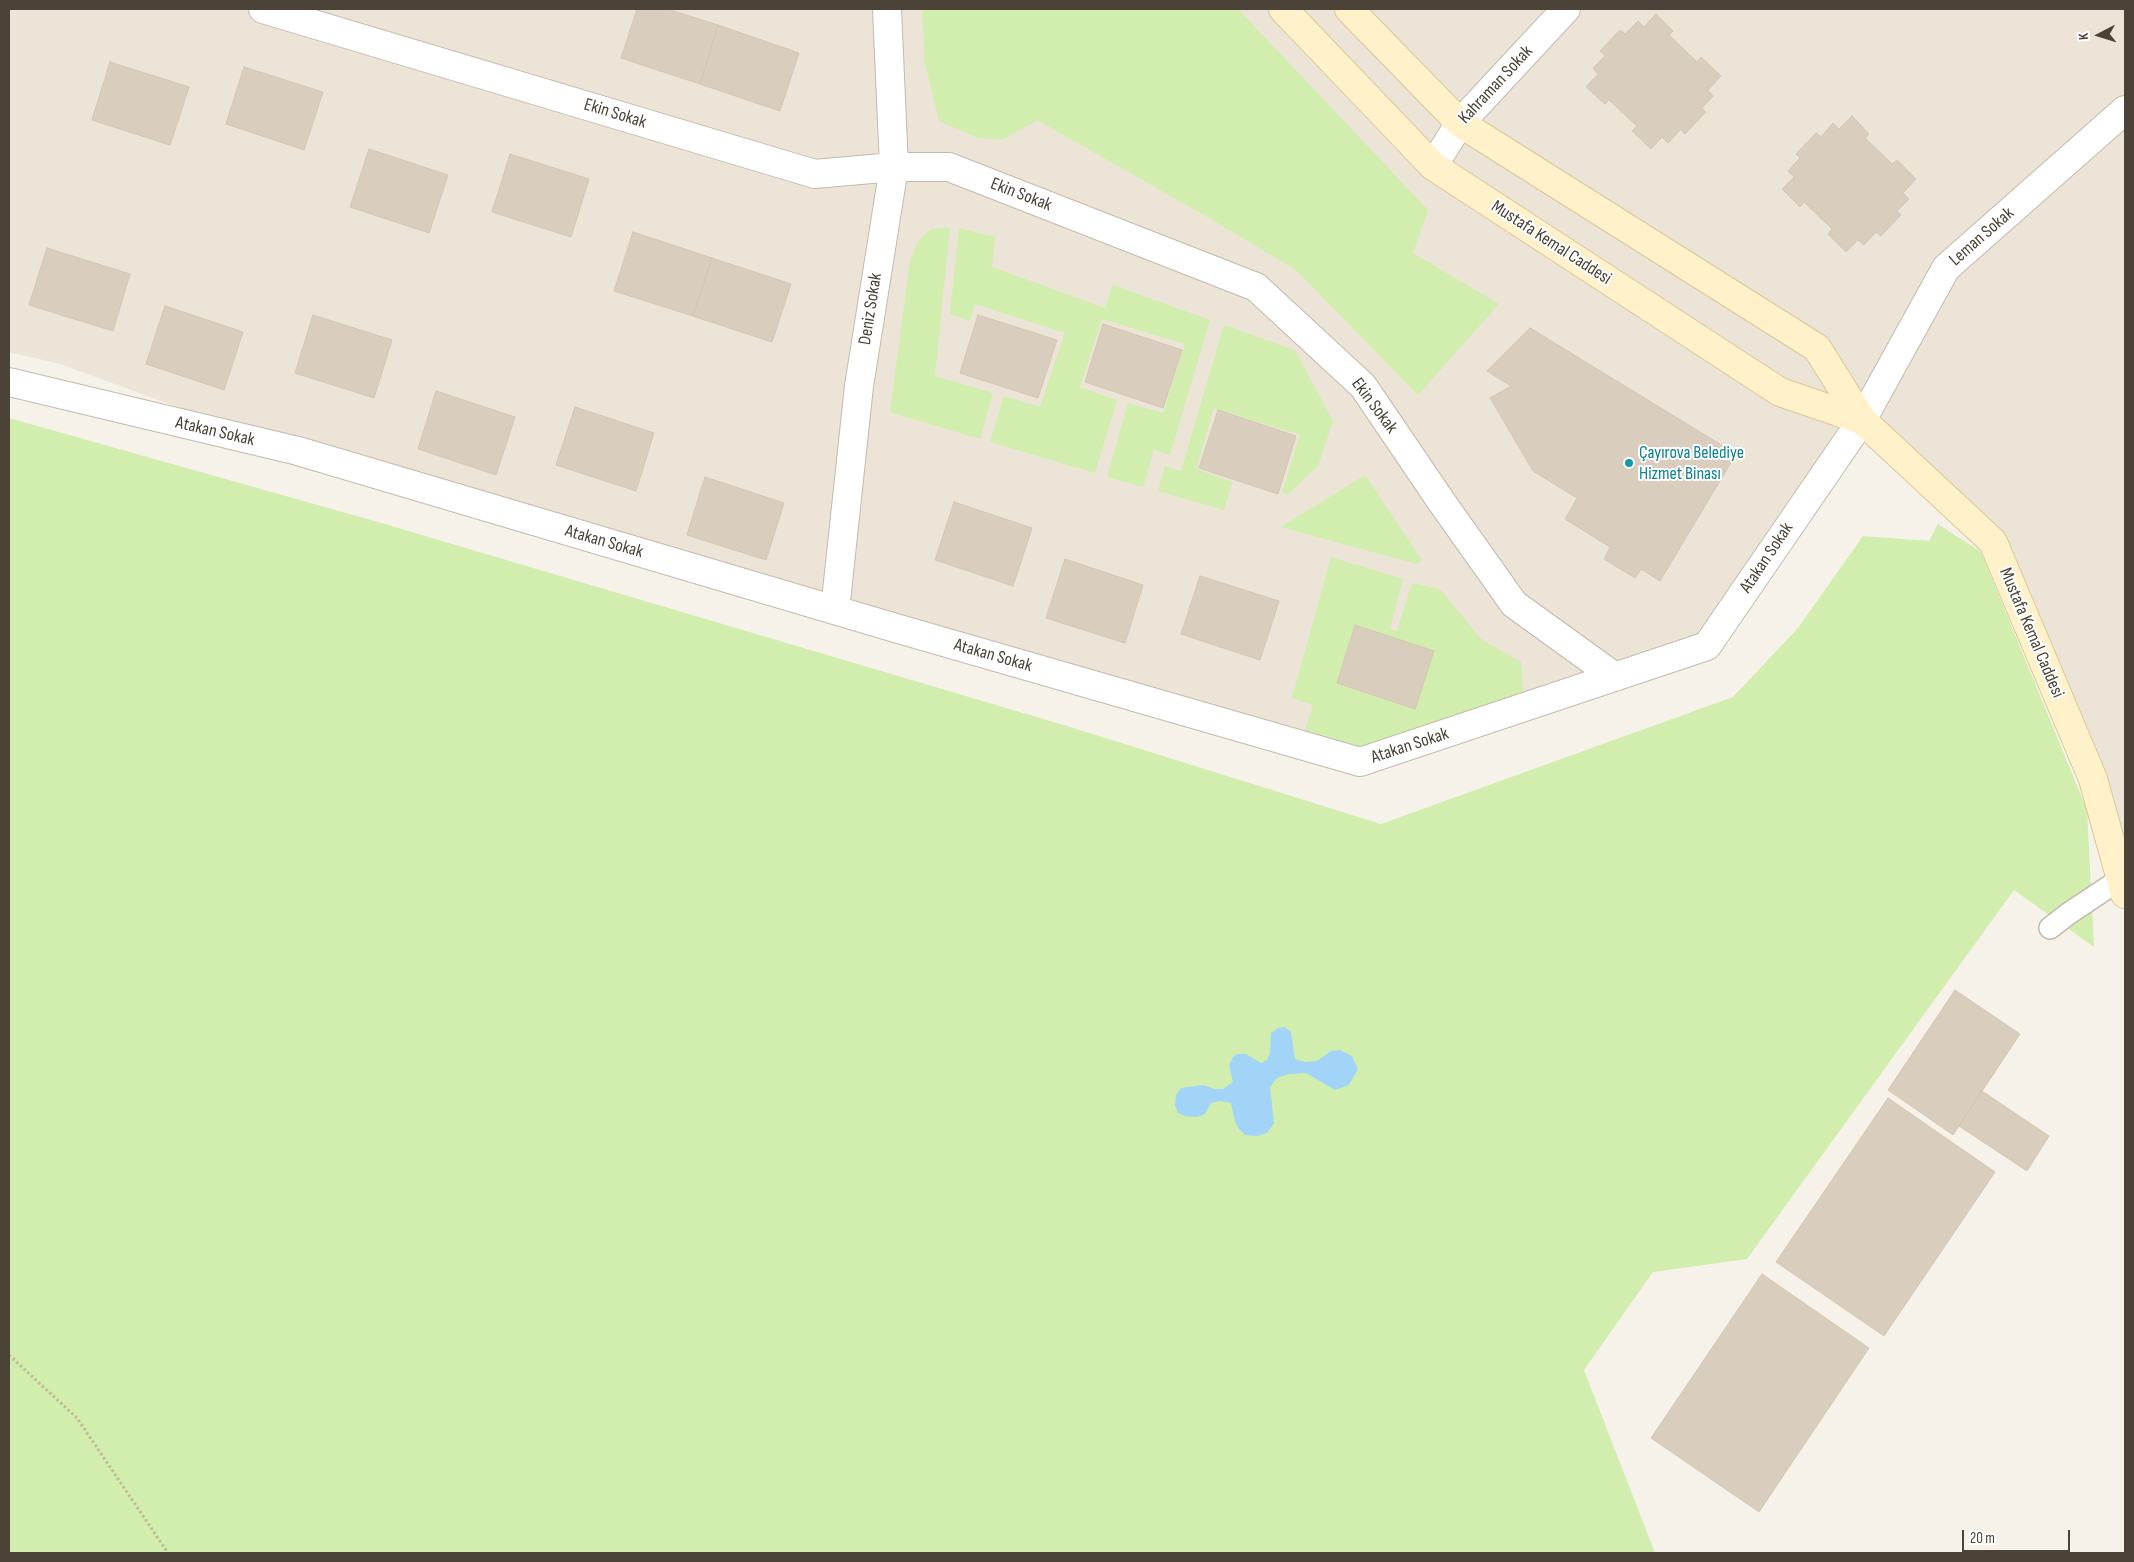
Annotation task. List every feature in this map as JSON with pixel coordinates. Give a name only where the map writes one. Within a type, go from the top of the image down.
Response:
[{"type":"street","name":"Ekin Sokak","points":[[264,9],[815,174],[894,167],[949,167],[1256,287],[1363,386],[1514,604],[1614,677]]},
{"type":"street","name":"Deniz Sokak","points":[[835,610],[859,386],[894,167],[887,9]]},
{"type":"street","name":"Mustafa Kemal Caddesi","points":[[1283,9],[1433,166],[1780,392],[1862,420]]},
{"type":"street","name":"Mustafa Kemal Caddesi","points":[[1349,9],[1460,123],[1817,348],[1862,420],[1993,542],[2093,779],[2124,883]]},
{"type":"street","name":"Kahraman Sokak","points":[[1433,166],[1460,123],[1566,9]]},
{"type":"street","name":"Leman Sokak","points":[[1862,420],[1946,268],[2125,110]]},
{"type":"street","name":"Atakan Sokak","points":[[9,382],[298,451],[835,610],[1360,762],[1707,646],[1862,420]]},
{"type":"lane","points":[[2050,928],[2068,914],[2124,883]]},
{"type":"path","points":[[9,1356],[77,1418],[168,1553]]},
{"type":"shaded area","points":[[9,9],[2125,9],[2125,894],[1993,542],[1862,420],[1707,646],[1360,762],[298,451],[60,364],[9,352]]},
{"type":"green space","points":[[922,9],[1238,9],[1428,210],[1413,253],[1499,304],[1418,395],[1296,270],[1216,222],[1037,120],[1002,140],[978,138],[939,121],[925,63]]},
{"type":"green space","points":[[950,227],[935,376],[993,393],[980,439],[890,412],[910,261],[918,241],[931,229]]},
{"type":"green space","points":[[959,228],[995,237],[992,267],[1105,308],[1113,285],[1210,320],[1170,455],[1154,450],[1143,487],[1107,477],[1128,403],[1163,413],[1185,344],[1102,319],[1080,387],[1117,400],[1095,473],[990,442],[1004,396],[1040,407],[1065,333],[975,304],[970,321],[950,314]]},
{"type":"green space","points":[[1224,325],[1295,350],[1333,421],[1318,466],[1287,495],[1282,492],[1300,435],[1214,408],[1196,469],[1232,482],[1224,510],[1158,491],[1165,466],[1181,471]]},
{"type":"green space","points":[[9,418],[378,522],[1067,726],[1381,824],[1733,697],[1798,628],[1863,536],[1929,541],[1938,524],[1981,552],[2087,810],[2094,947],[2014,890],[1747,1259],[1653,1272],[1584,1370],[1655,1553],[9,1553]]},
{"type":"green space","points":[[1365,475],[1422,560],[1416,564],[1281,527]]},
{"type":"green space","points":[[1331,557],[1403,579],[1390,629],[1397,631],[1412,583],[1440,589],[1481,639],[1521,662],[1524,701],[1359,753],[1303,737],[1313,705],[1292,698]]},
{"type":"water","points":[[1285,1027],[1291,1032],[1295,1059],[1305,1062],[1317,1061],[1331,1051],[1340,1050],[1352,1056],[1358,1069],[1349,1085],[1335,1090],[1306,1073],[1289,1074],[1277,1078],[1270,1087],[1274,1123],[1267,1133],[1256,1136],[1245,1135],[1239,1129],[1235,1122],[1231,1103],[1220,1101],[1211,1103],[1205,1114],[1197,1117],[1178,1113],[1175,1105],[1176,1095],[1181,1088],[1203,1085],[1215,1089],[1223,1089],[1233,1082],[1229,1065],[1233,1057],[1237,1054],[1246,1054],[1261,1063],[1267,1060],[1270,1053],[1271,1033],[1278,1028]]},
{"type":"building","points":[[637,9],[667,9],[718,25],[700,84],[621,58]]},
{"type":"building","points":[[1656,14],[1673,31],[1669,35],[1697,62],[1701,57],[1721,76],[1708,90],[1713,96],[1702,108],[1706,112],[1685,134],[1681,129],[1668,143],[1662,137],[1651,149],[1632,131],[1637,126],[1609,100],[1605,104],[1586,87],[1598,74],[1593,68],[1605,56],[1600,51],[1620,30],[1625,34],[1638,21],[1644,27]]},
{"type":"building","points":[[718,25],[799,53],[780,111],[700,84]]},
{"type":"building","points":[[110,62],[189,87],[170,145],[92,120]]},
{"type":"building","points":[[244,67],[323,92],[304,150],[226,124]]},
{"type":"building","points":[[1852,116],[1869,134],[1865,138],[1892,164],[1897,160],[1916,179],[1903,193],[1909,199],[1897,211],[1901,215],[1881,236],[1876,232],[1864,245],[1858,240],[1846,252],[1828,234],[1832,229],[1804,202],[1800,207],[1782,189],[1794,177],[1788,171],[1800,158],[1796,154],[1816,133],[1821,137],[1833,123],[1839,129]]},
{"type":"building","points":[[369,149],[448,175],[429,233],[350,207]]},
{"type":"building","points":[[510,154],[589,179],[571,237],[492,212]]},
{"type":"building","points":[[633,232],[712,258],[693,316],[614,291]]},
{"type":"building","points":[[47,248],[130,274],[113,331],[29,305]]},
{"type":"building","points":[[712,258],[791,284],[772,342],[693,316]]},
{"type":"building","points":[[165,306],[243,332],[224,390],[146,364]]},
{"type":"building","points":[[313,315],[392,340],[374,398],[295,373]]},
{"type":"building","points":[[978,315],[1057,340],[1038,398],[960,373]]},
{"type":"building","points":[[1103,324],[1182,350],[1163,408],[1085,382]]},
{"type":"building","name":"Çayırova Belediye Hizmet Binası","points":[[1530,328],[1736,454],[1660,581],[1641,569],[1635,578],[1604,559],[1610,547],[1565,519],[1577,498],[1533,471],[1490,398],[1511,386],[1487,371]]},
{"type":"building","points":[[436,391],[515,417],[496,475],[418,449]]},
{"type":"building","points":[[575,407],[654,433],[636,491],[556,465]]},
{"type":"building","points":[[1218,410],[1296,436],[1278,494],[1199,468]]},
{"type":"building","points":[[705,477],[784,503],[766,560],[687,535]]},
{"type":"building","points":[[954,502],[1032,528],[1013,586],[935,560]]},
{"type":"building","points":[[1065,559],[1143,585],[1125,643],[1046,618]]},
{"type":"building","points":[[1200,576],[1279,601],[1260,660],[1181,634]]},
{"type":"building","points":[[1355,625],[1434,651],[1415,709],[1337,683]]},
{"type":"building","points":[[1955,990],[2020,1034],[1953,1135],[1888,1090]]},
{"type":"building","points":[[1982,1091],[2049,1136],[2027,1171],[1959,1126]]},
{"type":"building","points":[[1888,1098],[1995,1172],[1884,1336],[1776,1262]]},
{"type":"building","points":[[1762,1274],[1869,1348],[1759,1512],[1651,1438]]},
{"type":"place","name":"Çayırova Belediye Hizmet Binası","points":[[1629,463]]}]
